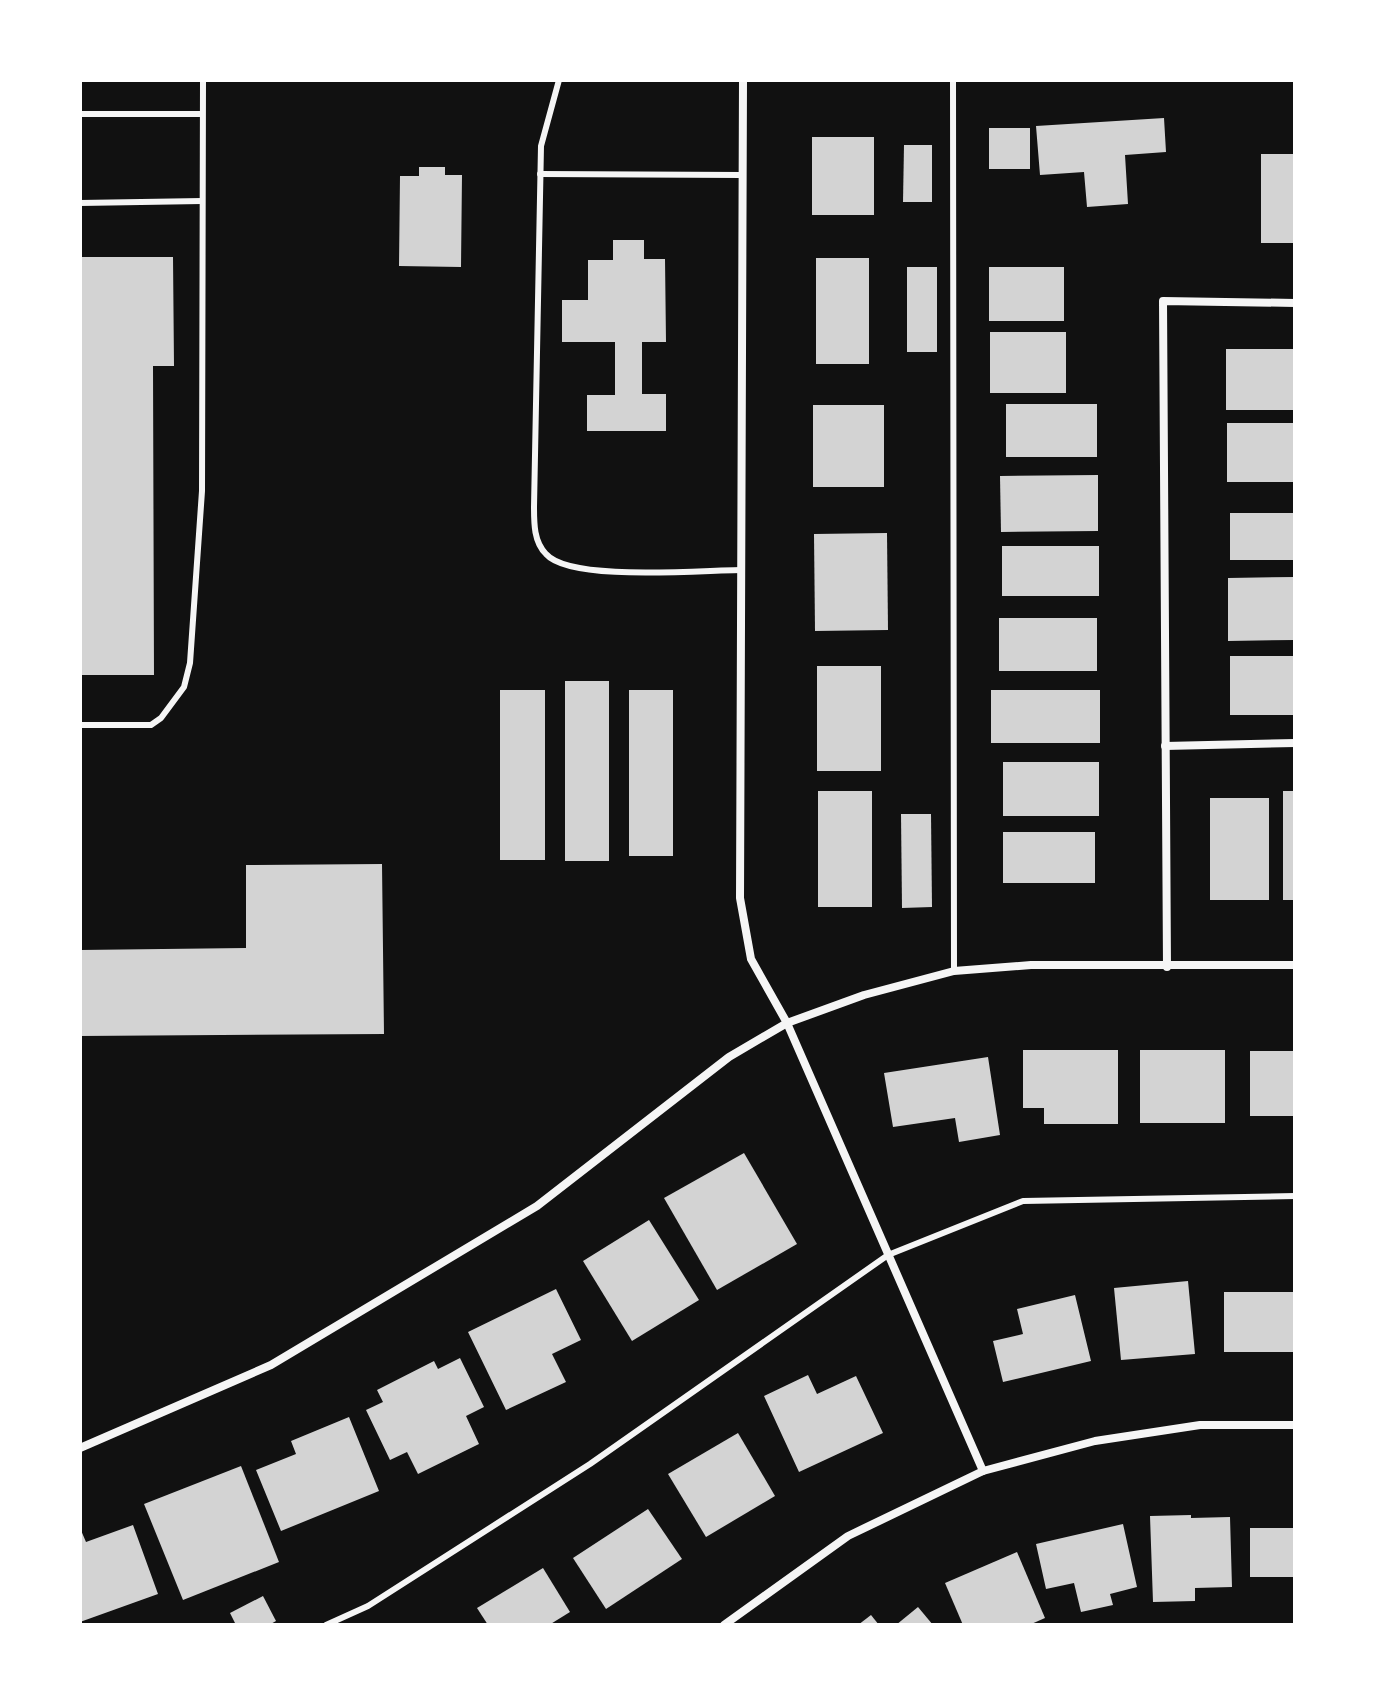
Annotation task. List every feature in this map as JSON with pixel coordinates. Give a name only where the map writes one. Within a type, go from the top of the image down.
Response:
[{"type":"street","points":[[743,80],[740,898],[751,959],[787,1023],[983,1471]]},
{"type":"street","points":[[1167,967],[1163,301],[1295,303]]},
{"type":"street","points":[[1165,746],[1295,743]]},
{"type":"street","points":[[80,1448],[285,1358],[537,1206],[729,1057],[787,1023],[864,995],[954,971],[1031,965],[1295,965]]},
{"type":"street","points":[[724,1625],[848,1536],[983,1471],[1095,1441],[1200,1425],[1295,1425]]},
{"type":"lane","points":[[80,725],[151,725],[161,718],[184,687],[190,663],[202,491],[203,80]]},
{"type":"lane","points":[[559,80],[544,128],[540,174],[534,522],[538,543],[548,557],[565,567],[595,572],[741,570]]},
{"type":"lane","points":[[953,80],[954,971]]},
{"type":"lane","points":[[80,114],[202,114]]},
{"type":"lane","points":[[540,174],[742,175]]},
{"type":"lane","points":[[80,203],[202,201]]},
{"type":"lane","points":[[326,1625],[368,1606],[590,1464],[888,1255],[1023,1201],[1295,1196]]},
{"type":"building","points":[[1164,118],[1166,152],[1125,155],[1128,204],[1087,207],[1084,172],[1040,175],[1036,126]]},
{"type":"building","points":[[989,128],[1030,128],[1030,169],[989,169]]},
{"type":"building","points":[[812,137],[874,137],[874,215],[812,215]]},
{"type":"building","points":[[904,145],[932,145],[932,202],[903,202]]},
{"type":"building","points":[[1261,154],[1295,154],[1295,243],[1261,243]]},
{"type":"building","points":[[419,167],[445,167],[445,175],[462,175],[461,267],[399,266],[400,176],[419,176]]},
{"type":"building","points":[[613,240],[644,240],[644,259],[665,259],[666,342],[642,342],[642,394],[666,394],[666,431],[587,431],[587,395],[615,395],[615,342],[562,342],[562,300],[588,300],[588,260],[613,260]]},
{"type":"building","points":[[80,257],[173,257],[174,366],[153,366],[154,675],[80,675]]},
{"type":"building","points":[[816,258],[869,258],[869,364],[816,364]]},
{"type":"building","points":[[907,267],[937,267],[937,352],[907,352]]},
{"type":"building","points":[[989,267],[1064,267],[1064,321],[989,321]]},
{"type":"building","points":[[990,332],[1066,332],[1066,393],[990,393]]},
{"type":"building","points":[[1226,349],[1295,349],[1295,410],[1226,410]]},
{"type":"building","points":[[1006,404],[1097,404],[1097,457],[1006,457]]},
{"type":"building","points":[[813,405],[884,405],[884,487],[813,487]]},
{"type":"building","points":[[1227,423],[1295,423],[1295,482],[1227,482]]},
{"type":"building","points":[[1098,475],[1098,531],[1001,532],[1000,476]]},
{"type":"building","points":[[1230,513],[1295,513],[1295,560],[1230,560]]},
{"type":"building","points":[[887,533],[888,630],[815,631],[814,534]]},
{"type":"building","points":[[1002,546],[1099,546],[1099,596],[1002,596]]},
{"type":"building","points":[[1295,577],[1295,640],[1228,641],[1228,578]]},
{"type":"building","points":[[999,618],[1097,618],[1097,671],[999,671]]},
{"type":"building","points":[[1230,656],[1295,656],[1295,715],[1230,715]]},
{"type":"building","points":[[817,666],[881,666],[881,771],[817,771]]},
{"type":"building","points":[[565,681],[609,681],[609,861],[565,861]]},
{"type":"building","points":[[500,690],[545,690],[545,860],[500,860]]},
{"type":"building","points":[[629,690],[673,690],[673,856],[629,856]]},
{"type":"building","points":[[991,690],[1100,690],[1100,743],[991,743]]},
{"type":"building","points":[[1003,762],[1099,762],[1099,816],[1003,816]]},
{"type":"building","points":[[818,791],[872,791],[872,907],[818,907]]},
{"type":"building","points":[[1283,791],[1295,791],[1295,900],[1283,900]]},
{"type":"building","points":[[1210,798],[1269,798],[1269,900],[1210,900]]},
{"type":"building","points":[[901,814],[931,814],[932,907],[902,908]]},
{"type":"building","points":[[1003,832],[1095,832],[1095,883],[1003,883]]},
{"type":"building","points":[[382,864],[384,1034],[80,1036],[80,950],[246,948],[246,865]]},
{"type":"building","points":[[1023,1050],[1118,1050],[1118,1124],[1044,1124],[1044,1108],[1023,1108]]},
{"type":"building","points":[[1140,1050],[1225,1050],[1225,1123],[1140,1123]]},
{"type":"building","points":[[1250,1051],[1295,1051],[1295,1116],[1250,1116]]},
{"type":"building","points":[[988,1057],[1000,1135],[959,1142],[955,1118],[893,1127],[884,1073]]},
{"type":"building","points":[[744,1153],[797,1244],[717,1290],[664,1198]]},
{"type":"building","points":[[649,1220],[699,1300],[632,1341],[583,1261]]},
{"type":"building","points":[[1188,1281],[1195,1354],[1121,1360],[1114,1288]]},
{"type":"building","points":[[556,1289],[581,1340],[552,1354],[566,1382],[506,1410],[468,1332]]},
{"type":"building","points":[[1224,1292],[1295,1292],[1295,1352],[1224,1352]]},
{"type":"building","points":[[1075,1295],[1091,1361],[1003,1382],[993,1341],[1023,1334],[1017,1309]]},
{"type":"building","points":[[460,1358],[484,1407],[466,1416],[479,1444],[418,1474],[407,1452],[390,1460],[366,1410],[383,1402],[377,1390],[434,1361],[438,1369]]},
{"type":"building","points":[[808,1375],[817,1394],[856,1376],[883,1433],[799,1472],[764,1396]]},
{"type":"building","points":[[349,1417],[379,1491],[281,1531],[256,1470],[296,1454],[291,1441]]},
{"type":"building","points":[[738,1433],[775,1496],[706,1537],[668,1474]]},
{"type":"building","points":[[241,1466],[279,1562],[183,1600],[144,1504]]},
{"type":"building","points":[[648,1509],[682,1559],[606,1609],[573,1558]]},
{"type":"building","points":[[1191,1515],[1191,1518],[1230,1517],[1232,1587],[1195,1588],[1195,1601],[1153,1602],[1150,1516]]},
{"type":"building","points":[[1123,1524],[1137,1587],[1110,1594],[1113,1605],[1081,1612],[1074,1583],[1046,1589],[1036,1544]]},
{"type":"building","points":[[133,1525],[158,1594],[80,1622],[80,1528],[86,1542]]},
{"type":"building","points":[[1250,1528],[1295,1528],[1295,1577],[1250,1577]]},
{"type":"building","points":[[1017,1552],[1045,1618],[1029,1625],[963,1625],[945,1583]]},
{"type":"building","points":[[543,1568],[570,1612],[549,1625],[488,1625],[477,1608]]},
{"type":"building","points":[[263,1596],[276,1621],[269,1625],[236,1625],[230,1613]]},
{"type":"building","points":[[918,1607],[933,1625],[896,1625]]},
{"type":"building","points":[[871,1615],[879,1625],[858,1625]]}]
